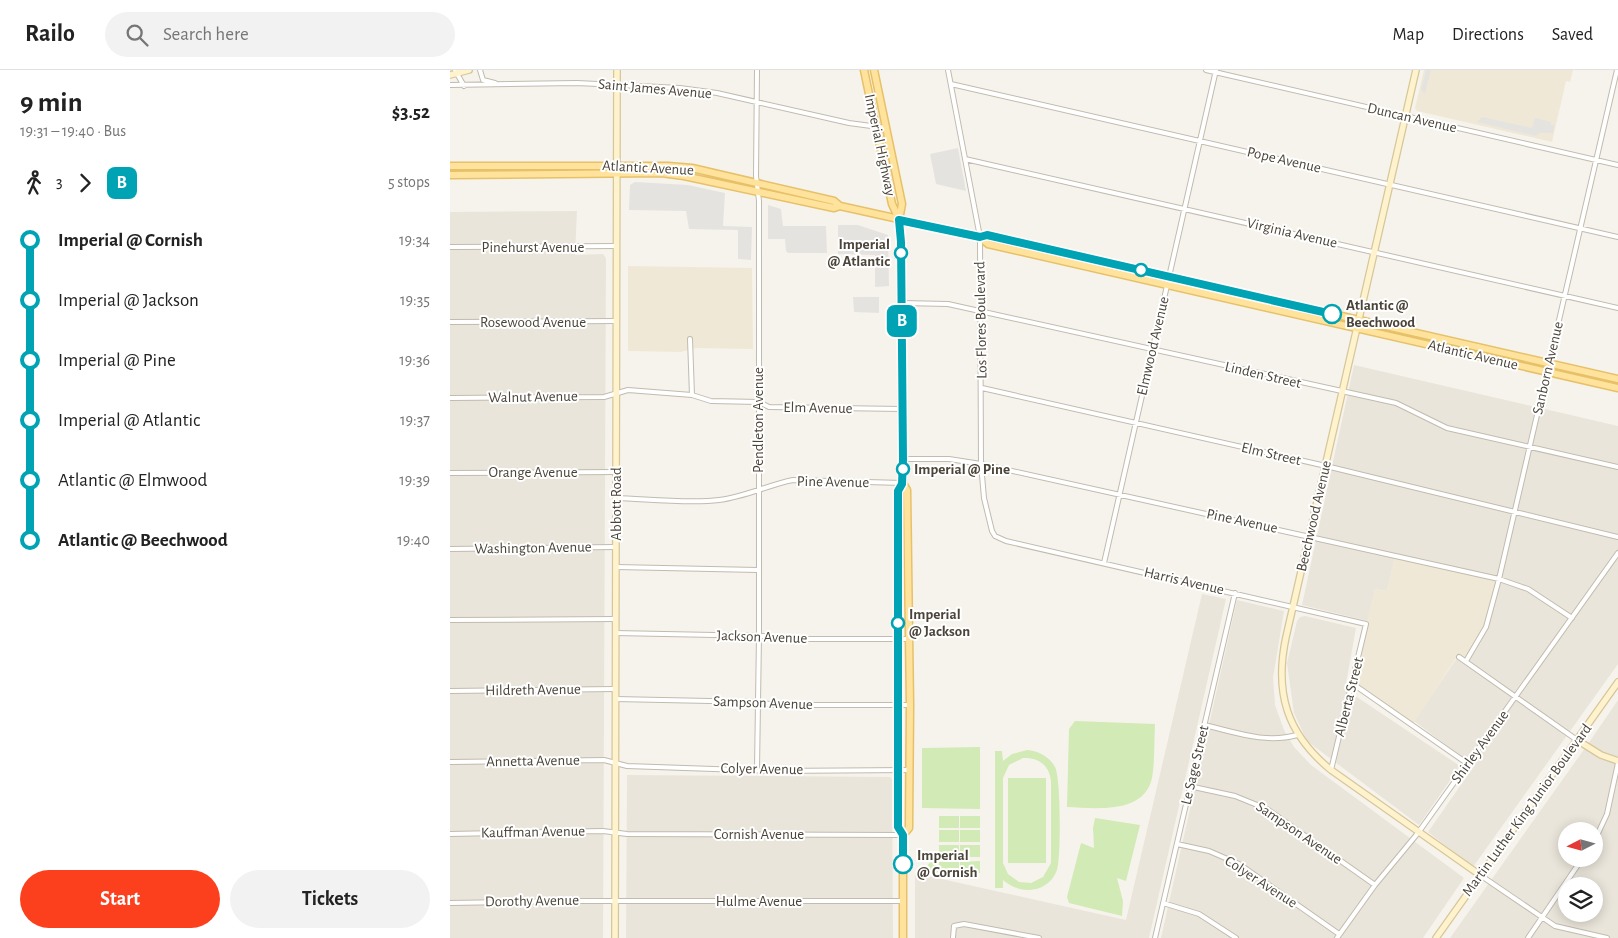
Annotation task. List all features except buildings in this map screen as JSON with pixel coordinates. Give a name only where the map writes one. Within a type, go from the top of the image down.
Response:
[{"type":"main road","name":"Imperial Highway","points":[[864,70],[892,204],[899,220]]},
{"type":"main road","name":"Imperial Highway","points":[[874,70],[902,204],[899,220],[902,303],[903,459],[902,484],[898,491],[898,827],[903,835],[903,938]]},
{"type":"main road","name":"Atlantic Avenue","points":[[450,166],[616,169],[684,176],[834,201],[840,206],[899,220],[980,237],[987,235],[1169,276],[1618,388]]},
{"type":"main road","name":"Atlantic Avenue","points":[[450,175],[616,169]]},
{"type":"main road","name":"Atlantic Avenue","points":[[980,237],[988,244],[1618,380]]},
{"type":"main road","name":"Imperial Highway","points":[[902,484],[907,490],[910,705],[909,828],[903,835]]},
{"type":"street","points":[[464,86],[454,73],[469,70]]},
{"type":"street","points":[[480,70],[484,80],[500,84]]},
{"type":"street","name":"Abbott Road","points":[[615,938],[617,70]]},
{"type":"street","name":"Pendleton Avenue","points":[[757,70],[759,402],[757,769]]},
{"type":"street","name":"Los Flores Boulevard","points":[[948,70],[980,237],[982,311],[981,464],[984,498],[991,526],[995,536],[1001,539]]},
{"type":"street","name":"Duncan Avenue","points":[[1206,70],[1618,165]]},
{"type":"street","name":"Beechwood Avenue","points":[[1416,70],[1282,654],[1282,683],[1287,712],[1297,735],[1312,754],[1418,833],[1480,875]]},
{"type":"street","name":"Sanborn Avenue","points":[[1466,661],[1486,627],[1499,579],[1617,70]]},
{"type":"street","name":"Elmwood Avenue","points":[[1104,563],[1216,71]]},
{"type":"street","name":"Saint James Avenue","points":[[450,85],[617,84],[680,88],[716,93],[876,128],[886,128]]},
{"type":"street","name":"Pope Avenue","points":[[950,84],[1618,237]]},
{"type":"street","name":"Virginia Avenue","points":[[965,159],[1618,308]]},
{"type":"street","name":"Pinehurst Avenue","points":[[450,247],[616,246]]},
{"type":"street","name":"Linden Street","points":[[902,303],[948,304],[1396,404],[1447,428],[1618,467]]},
{"type":"street","name":"Rosewood Avenue","points":[[450,322],[616,321]]},
{"type":"street","points":[[690,339],[692,395]]},
{"type":"street","name":"Elm Street","points":[[982,388],[1326,466],[1618,537]]},
{"type":"street","name":"Elm Avenue","points":[[616,394],[628,390],[692,395],[711,401],[759,402],[769,407],[903,409]]},
{"type":"street","name":"Walnut Avenue","points":[[450,398],[604,397],[616,394]]},
{"type":"street","name":"Pine Avenue","points":[[903,459],[949,459],[981,464],[1499,579],[1528,589],[1572,618]]},
{"type":"street","name":"Orange Avenue","points":[[450,472],[616,472]]},
{"type":"street","name":"Pine Avenue","points":[[616,498],[717,500],[735,498],[793,480],[902,484]]},
{"type":"street","name":"Harris Avenue","points":[[1001,539],[1366,624]]},
{"type":"street","name":"Washington Avenue","points":[[450,549],[616,547]]},
{"type":"street","name":"Shirley Avenue","points":[[1338,936],[1375,885],[1418,833],[1618,553]]},
{"type":"street","points":[[616,567],[758,570]]},
{"type":"street","name":"Le Sage Street","points":[[1155,938],[1234,593]]},
{"type":"street","points":[[450,620],[616,619]]},
{"type":"street","name":"Alberta Street","points":[[1331,770],[1366,624]]},
{"type":"street","name":"Jackson Avenue","points":[[615,633],[759,636],[776,639],[909,639]]},
{"type":"street","points":[[1459,657],[1577,740],[1601,755],[1618,762],[1607,814],[1603,823]]},
{"type":"street","name":"Martin Luther King Junior Boulevard","points":[[1436,938],[1618,682]]},
{"type":"street","points":[[1353,684],[1468,764]]},
{"type":"street","name":"Hildreth Avenue","points":[[450,691],[615,689]]},
{"type":"street","name":"Sampson Avenue","points":[[615,699],[758,702],[774,705],[910,705]]},
{"type":"street","points":[[1204,725],[1266,740],[1278,740],[1297,735]]},
{"type":"street","name":"Annetta Avenue","points":[[450,762],[604,760],[615,764]]},
{"type":"street","name":"Colyer Avenue","points":[[615,764],[628,766],[757,769],[909,770]]},
{"type":"street","name":"Sampson Avenue","points":[[1190,786],[1247,800],[1267,809],[1375,885]]},
{"type":"street","name":"Kauffman Avenue","points":[[450,834],[569,831],[615,832]]},
{"type":"street","name":"Cornish Avenue","points":[[615,832],[903,835]]},
{"type":"street","name":"Colyer Avenue","points":[[1177,844],[1209,851],[1239,864],[1338,936]]},
{"type":"street","points":[[1528,938],[1576,868]]},
{"type":"street","points":[[1480,875],[1555,926],[1607,938]]},
{"type":"street","name":"Hulme Avenue","points":[[615,901],[903,901]]},
{"type":"street","name":"Dorothy Avenue","points":[[450,903],[615,901]]},
{"type":"street","points":[[1163,903],[1200,914],[1236,938]]},
{"type":"street","points":[[953,938],[954,926],[958,924],[980,925],[1039,938]]},
{"type":"shaded area","points":[[1424,70],[1573,70],[1570,82],[1566,81],[1552,142],[1417,111],[1415,108]]},
{"type":"shaded area","points":[[1426,70],[1431,70],[1425,94],[1421,90]]},
{"type":"shaded area","points":[[1482,117],[1532,128],[1535,118],[1551,122],[1551,125],[1554,125],[1553,133],[1539,133],[1536,136],[1477,122]]},
{"type":"shaded area","points":[[958,148],[966,191],[936,184],[930,154]]},
{"type":"shaded area","points":[[635,182],[688,185],[725,193],[723,226],[752,227],[751,260],[738,259],[738,230],[689,229],[686,211],[629,210],[630,185]]},
{"type":"shaded area","points":[[768,205],[781,209],[783,226],[826,226],[827,253],[788,253],[786,251],[785,239],[768,239]]},
{"type":"shaded area","points":[[577,211],[575,255],[603,254],[606,258],[603,938],[450,938],[450,212]]},
{"type":"shaded area","points":[[838,225],[858,225],[888,235],[889,286],[875,287],[875,255],[838,254]]},
{"type":"shaded area","points":[[628,266],[752,268],[753,349],[696,348],[681,352],[628,351]]},
{"type":"shaded area","points":[[853,297],[879,297],[879,313],[854,312]]},
{"type":"shaded area","points":[[1354,365],[1618,426],[1618,664],[1473,867],[1428,832],[1474,766],[1414,721],[1459,655],[1395,557],[1387,591],[1375,589],[1368,621],[1302,605]]},
{"type":"shaded area","points":[[1395,557],[1498,580],[1488,620],[1466,660],[1458,655],[1413,724],[1353,683],[1375,589],[1387,591]]},
{"type":"shaded area","points":[[1202,594],[1226,599],[1149,938],[915,938],[915,873],[1126,920]]},
{"type":"shaded area","points":[[1237,600],[1284,611],[1273,678],[1275,705],[1284,730],[1294,747],[1311,765],[1464,878],[1423,938],[1161,938]]},
{"type":"shaded area","points":[[1305,616],[1356,628],[1345,689],[1460,766],[1419,825],[1307,741],[1294,713],[1287,663],[1297,621],[1300,617]]},
{"type":"shaded area","points":[[1618,700],[1618,938],[1450,938],[1590,741]]},
{"type":"shaded area","points":[[627,775],[890,777],[892,779],[893,938],[626,938]]},
{"type":"green space","points":[[1075,721],[1155,724],[1152,778],[1147,790],[1139,798],[1129,804],[1117,807],[1067,807],[1069,729]]},
{"type":"green space","points":[[980,747],[980,809],[922,808],[922,748]]},
{"type":"green space","points":[[1027,750],[1039,753],[1053,763],[1057,774],[1060,818],[1057,870],[1047,884],[1033,890],[1017,888],[1003,880],[1003,888],[995,888],[995,751],[1002,751],[1003,761],[1012,754]],"holes":[[[1023,758],[1039,761],[1046,767],[1051,782],[1051,863],[1043,877],[1031,883],[1019,882],[1008,874],[1003,863],[1003,778],[1009,765]]]},
{"type":"green space","points":[[1008,778],[1046,778],[1046,863],[1008,863]]},
{"type":"green space","points":[[939,816],[959,816],[959,828],[939,828]]},
{"type":"green space","points":[[960,816],[980,816],[980,828],[960,828]]},
{"type":"green space","points":[[1095,818],[1140,825],[1126,881],[1117,878],[1123,901],[1122,916],[1069,903],[1067,897],[1081,843],[1094,848],[1093,828]]},
{"type":"green space","points":[[939,830],[959,830],[959,842],[939,842]]},
{"type":"green space","points":[[960,830],[980,830],[980,842],[960,842]]},
{"type":"green space","points":[[939,845],[959,845],[959,857],[939,857]]},
{"type":"green space","points":[[960,845],[980,845],[980,857],[960,857]]},
{"type":"green space","points":[[980,861],[980,873],[960,874],[960,862]]},
{"type":"green space","points":[[931,862],[935,862],[939,868],[935,874],[931,874],[927,870],[927,866]]},
{"type":"green space","points":[[939,862],[959,862],[959,874],[939,874]]},
{"type":"bus line","name":"B","points":[[903,864],[903,835],[898,827],[898,491],[902,484],[903,459],[901,242],[899,220],[980,237],[987,235],[1332,314]]},
{"type":"place","name":"Imperial @ Atlantic","points":[[901,253]]},
{"type":"place","name":"Atlantic @ Beechwood","points":[[1332,314]]},
{"type":"place","name":"Imperial @ Pine","points":[[903,469]]},
{"type":"place","name":"Imperial @ Jackson","points":[[898,623]]},
{"type":"place","name":"Imperial @ Cornish","points":[[903,864]]}]
